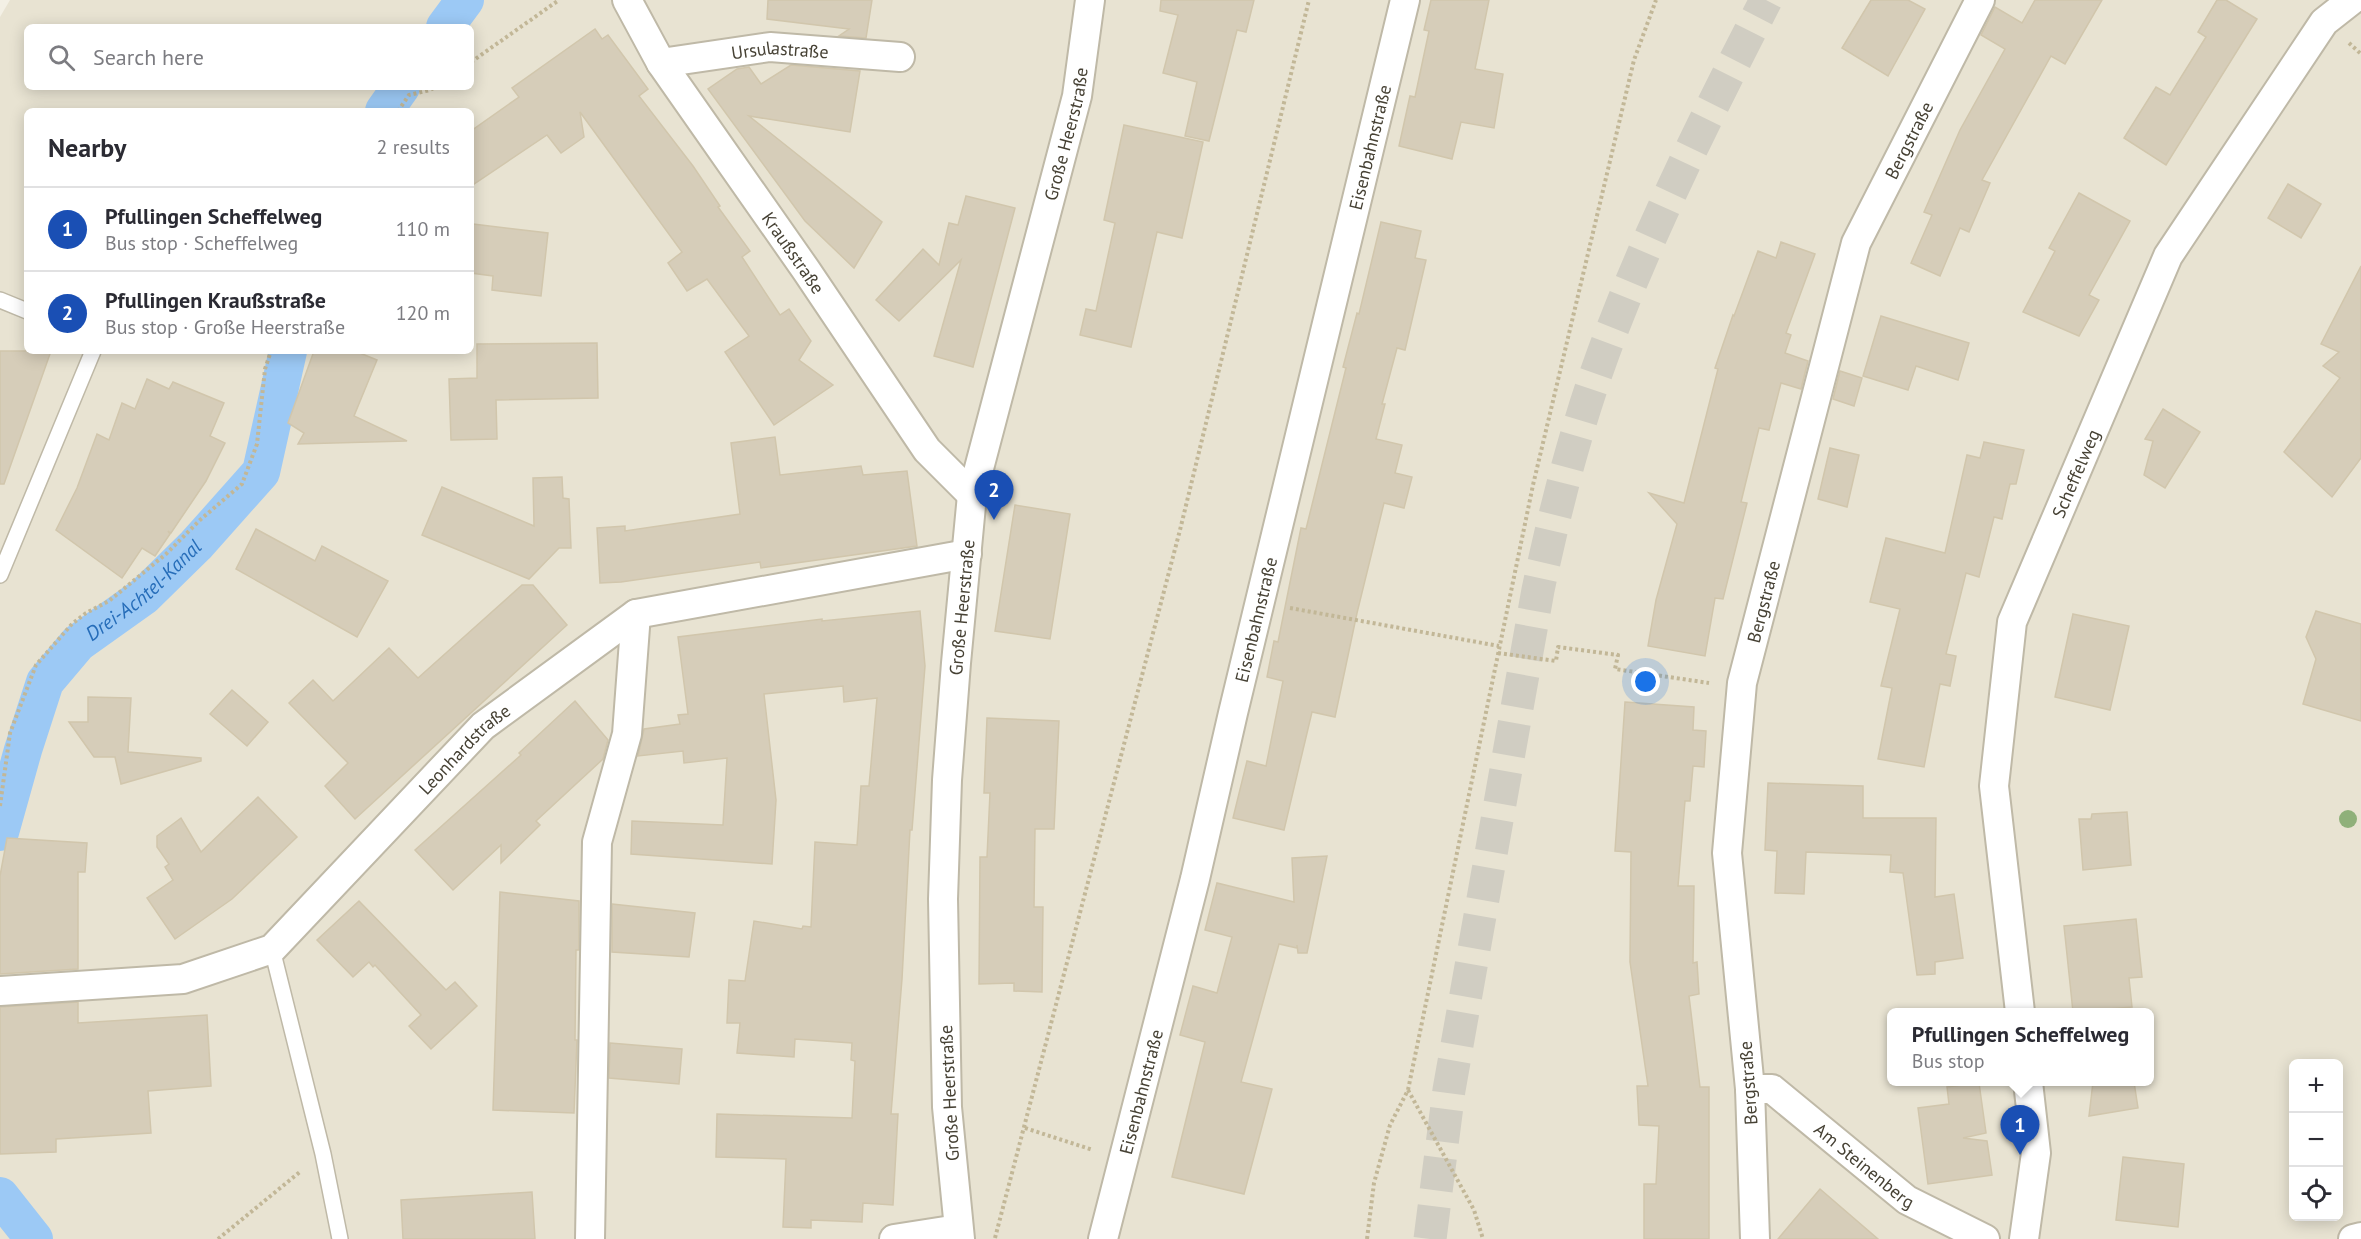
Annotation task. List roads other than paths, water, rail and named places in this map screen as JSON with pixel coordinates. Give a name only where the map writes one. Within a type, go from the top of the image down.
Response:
[{"type":"street","name":"Kraußstraße","points":[[627,0],[661,63],[806,270],[927,450],[972,495]]},
{"type":"street","name":"Große Heerstraße","points":[[894,1239],[959,1234],[947,1107],[943,899],[947,780],[972,495],[1077,96],[1090,0]]},
{"type":"street","name":"Eisenbahnstraße","points":[[1103,1239],[1195,879],[1405,0]]},
{"type":"street","name":"Bergstraße","points":[[1755,1239],[1750,1089],[1727,853],[1742,683],[1856,243],[1980,0]]},
{"type":"street","name":"Scheffelweg","points":[[2020,1008],[1994,786],[2012,622],[2168,256],[2324,22],[2352,0]]},
{"type":"street","name":"Ursulastraße","points":[[661,63],[770,47],[900,57]]},
{"type":"street","name":"Leonhardstraße","points":[[0,991],[183,979],[272,949],[483,726],[636,614],[967,554]]},
{"type":"street","points":[[590,1239],[597,843],[627,734],[636,614]]},
{"type":"street","points":[[2024,1239],[2036,1153],[2028,1086]]},
{"type":"street","name":"Am Steinenberg","points":[[1750,1089],[1772,1089],[1906,1200],[1984,1239]]},
{"type":"street","points":[[2353,1239],[2361,1237]]},
{"type":"lane","points":[[0,300],[24,309]]},
{"type":"lane","points":[[0,575],[92,354]]},
{"type":"lane","points":[[272,949],[323,1154],[340,1239]]},
{"type":"waterway","name":"Drei-Achtel-Kanal","points":[[447,24],[465,0]]},
{"type":"waterway","name":"Drei-Achtel-Kanal","points":[[386,108],[399,90]]},
{"type":"waterway","name":"Drei-Achtel-Kanal","points":[[0,832],[45,682],[78,643],[144,596],[196,545],[261,472],[287,354]]},
{"type":"waterway","name":"Drei-Achtel-Kanal","points":[[0,1196],[34,1239]]},
{"type":"tunnel","points":[[1430,1239],[1449,1090],[1538,590],[1566,471],[1603,354],[1639,263],[1700,130],[1766,0]]},
{"type":"place","name":"Pfullingen Kraußstraße","points":[[994,520]]},
{"type":"place","name":"Pfullingen Scheffelweg","points":[[2020,1155]]}]
